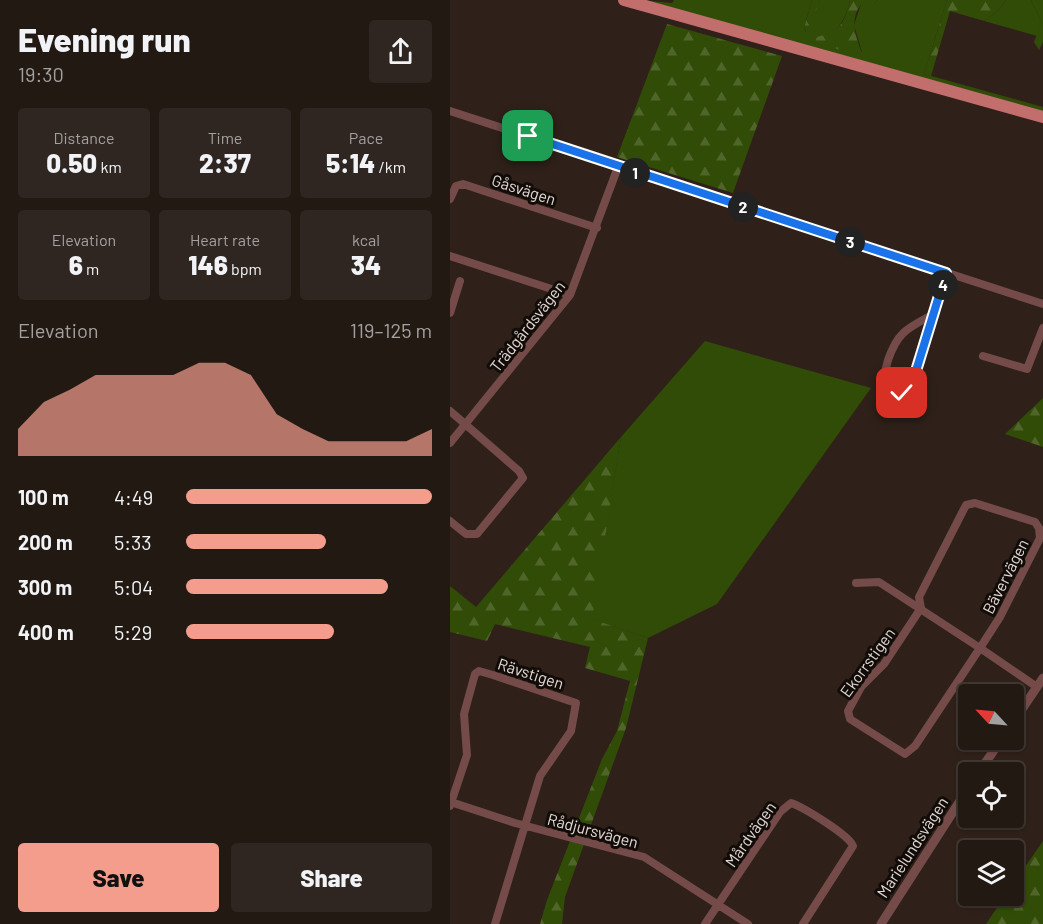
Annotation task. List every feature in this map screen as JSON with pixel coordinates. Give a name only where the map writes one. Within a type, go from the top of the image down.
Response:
[{"type":"main road","points":[[624,0],[1043,117]]},
{"type":"street","points":[[450,111],[1043,304]]},
{"type":"street","name":"Trädgårdsvägen","points":[[450,443],[570,295],[618,167]]},
{"type":"street","name":"Gåsvägen","points":[[450,199],[456,186],[463,184],[597,228]]},
{"type":"street","points":[[450,256],[570,295]]},
{"type":"street","points":[[934,314],[900,333],[894,342],[883,376],[887,389],[902,393],[912,384],[934,314],[946,273]]},
{"type":"street","points":[[450,313],[460,281]]},
{"type":"street","points":[[983,356],[1027,369],[1043,328]]},
{"type":"street","points":[[450,411],[519,471],[523,478],[477,534],[466,534],[450,521]]},
{"type":"street","name":"Bävervägen","points":[[921,608],[919,597],[966,505],[975,503],[1035,522],[1039,528],[1040,538],[1000,617],[980,648]]},
{"type":"street","points":[[856,583],[879,582],[1037,687]]},
{"type":"street","name":"Ekorrstigen","points":[[921,608],[884,664],[861,687],[849,708],[850,719],[900,752],[910,752],[980,648]]},
{"type":"street","name":"Rävstigen","points":[[451,804],[467,755],[465,714],[475,674],[479,671],[573,700],[577,708],[570,731],[545,766],[525,826]]},
{"type":"street","points":[[1024,706],[1043,678]]},
{"type":"street","name":"Mårdvägen","points":[[718,904],[780,812],[791,803],[837,831],[851,841],[853,846],[803,924]]},
{"type":"street","name":"Rådjursvägen","points":[[451,804],[644,857],[748,924]]},
{"type":"street","name":"Marielundsvägen","points":[[881,924],[958,804]]},
{"type":"street","points":[[495,924],[525,826]]},
{"type":"street","points":[[705,924],[718,904]]},
{"type":"green space","points":[[641,0],[672,3],[674,0],[812,0],[804,28],[806,32],[820,0],[850,0],[846,15],[838,27],[831,35],[824,35],[862,52],[854,25],[861,4],[874,4],[878,0],[947,0],[924,74],[1043,107],[1043,111]]},
{"type":"green space","points":[[812,0],[820,0],[807,33],[804,28]]},
{"type":"green space","points":[[850,0],[878,0],[874,4],[861,5],[855,16],[854,22],[861,56],[817,43],[814,38],[829,33],[839,26]]},
{"type":"green space","points":[[947,0],[1006,0],[998,11],[984,21],[950,11],[931,76],[924,74]]},
{"type":"green space","points":[[1006,0],[1031,0],[1042,23],[1037,36],[984,21],[998,11]]},
{"type":"green space","points":[[1031,0],[1043,0],[1043,42],[1039,50],[1034,42],[1042,23]]},
{"type":"green space","points":[[667,24],[782,56],[733,193],[617,157]]},
{"type":"green space","points":[[705,341],[871,388],[717,604],[648,638],[591,619],[621,437]]},
{"type":"green space","points":[[1043,398],[1043,447],[1005,434]]},
{"type":"green space","points":[[621,437],[592,619],[648,638],[626,728],[565,897],[562,924],[540,924],[547,900],[602,759],[617,731],[630,681],[585,668],[590,647],[495,624],[487,641],[450,632],[450,586],[476,607]]},
{"type":"green space","points":[[1043,841],[1043,924],[986,924],[998,906],[1024,906],[1024,869]]},
{"type":"route","points":[[528,136],[946,273],[912,384],[902,393]]}]
